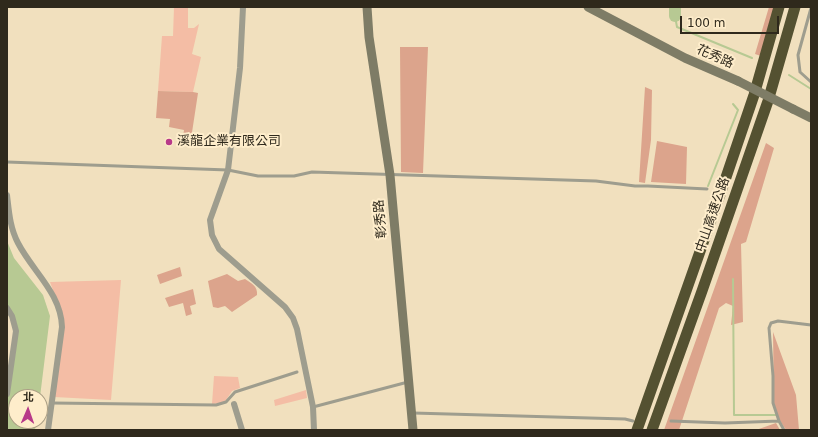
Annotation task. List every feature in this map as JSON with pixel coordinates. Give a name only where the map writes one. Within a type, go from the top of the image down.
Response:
[{"type":"highway","name":"中山高速公路","points":[[635,426],[721,192],[754,95],[779,7]]},
{"type":"highway","name":"中山高速公路","points":[[652,430],[768,101],[795,7]]},
{"type":"street","points":[[243,7],[240,68],[228,170],[211,215],[210,230],[213,240],[222,253],[289,312],[297,329],[313,407],[314,430]]},
{"type":"street","name":"彰秀路","points":[[367,7],[369,38],[390,175],[413,430]]},
{"type":"street","name":"花秀路","points":[[588,7],[685,58],[738,81],[811,118]]},
{"type":"street","points":[[7,195],[11,223],[17,242],[55,297],[61,315],[62,327],[48,430]]},
{"type":"street","points":[[7,308],[14,322],[16,336],[7,394]]},
{"type":"street","points":[[234,404],[242,430]]},
{"type":"lane","points":[[811,8],[798,55],[800,72],[811,82]]},
{"type":"lane","points":[[7,162],[228,170],[258,176],[294,176],[312,172],[596,181],[635,186],[707,189]]},
{"type":"lane","points":[[784,430],[772,403],[773,376],[769,328],[771,322],[778,321],[811,325]]},
{"type":"lane","points":[[52,402],[216,404],[226,402],[234,392],[297,372]]},
{"type":"lane","points":[[313,407],[409,382]]},
{"type":"lane","points":[[412,413],[618,419],[635,426]]},
{"type":"lane","points":[[671,421],[726,423],[779,421]]},
{"type":"shaded area","points":[[174,7],[188,7],[188,28],[194,28],[199,24],[192,54],[201,57],[193,92],[158,91],[162,36],[173,36]]},
{"type":"shaded area","points":[[769,7],[775,7],[761,56],[755,54]]},
{"type":"shaded area","points":[[400,47],[428,47],[423,173],[401,172]]},
{"type":"shaded area","points":[[645,87],[652,90],[651,140],[645,183],[639,182]]},
{"type":"shaded area","points":[[158,91],[198,93],[191,139],[183,137],[184,130],[169,127],[170,119],[156,118]]},
{"type":"shaded area","points":[[657,141],[687,147],[686,184],[651,182]]},
{"type":"shaded area","points":[[766,143],[774,148],[746,242],[741,244],[743,322],[731,325],[733,306],[726,303],[719,308],[679,430],[664,430]]},
{"type":"shaded area","points":[[7,241],[14,258],[43,295],[50,316],[41,389],[9,389],[17,324],[7,306]]},
{"type":"shaded area","points":[[180,267],[182,276],[160,284],[157,275]]},
{"type":"shaded area","points":[[227,274],[238,281],[245,279],[254,285],[257,292],[257,295],[232,312],[225,306],[218,308],[213,307],[208,281]]},
{"type":"shaded area","points":[[121,280],[111,400],[54,397],[61,312],[50,282]]},
{"type":"shaded area","points":[[193,289],[196,304],[190,306],[192,314],[186,316],[183,303],[169,307],[165,298]]},
{"type":"shaded area","points":[[773,332],[796,395],[799,430],[786,430],[777,416],[774,407]]},
{"type":"shaded area","points":[[214,376],[238,377],[240,388],[232,391],[224,403],[212,404]]},
{"type":"shaded area","points":[[306,390],[307,398],[275,406],[274,400]]},
{"type":"shaded area","points":[[8,395],[8,429],[35,430],[7,430]]},
{"type":"shaded area","points":[[776,423],[780,430],[756,430]]},
{"type":"waterway","points":[[675,7],[675,16]]},
{"type":"waterway","points":[[675,16],[677,27],[752,58]]},
{"type":"waterway","points":[[789,75],[811,89]]},
{"type":"waterway","points":[[708,186],[738,110],[733,104]]},
{"type":"waterway","points":[[733,279],[734,415],[776,415]]},
{"type":"place","name":"溪龍企業有限公司","points":[[169,142]]}]
